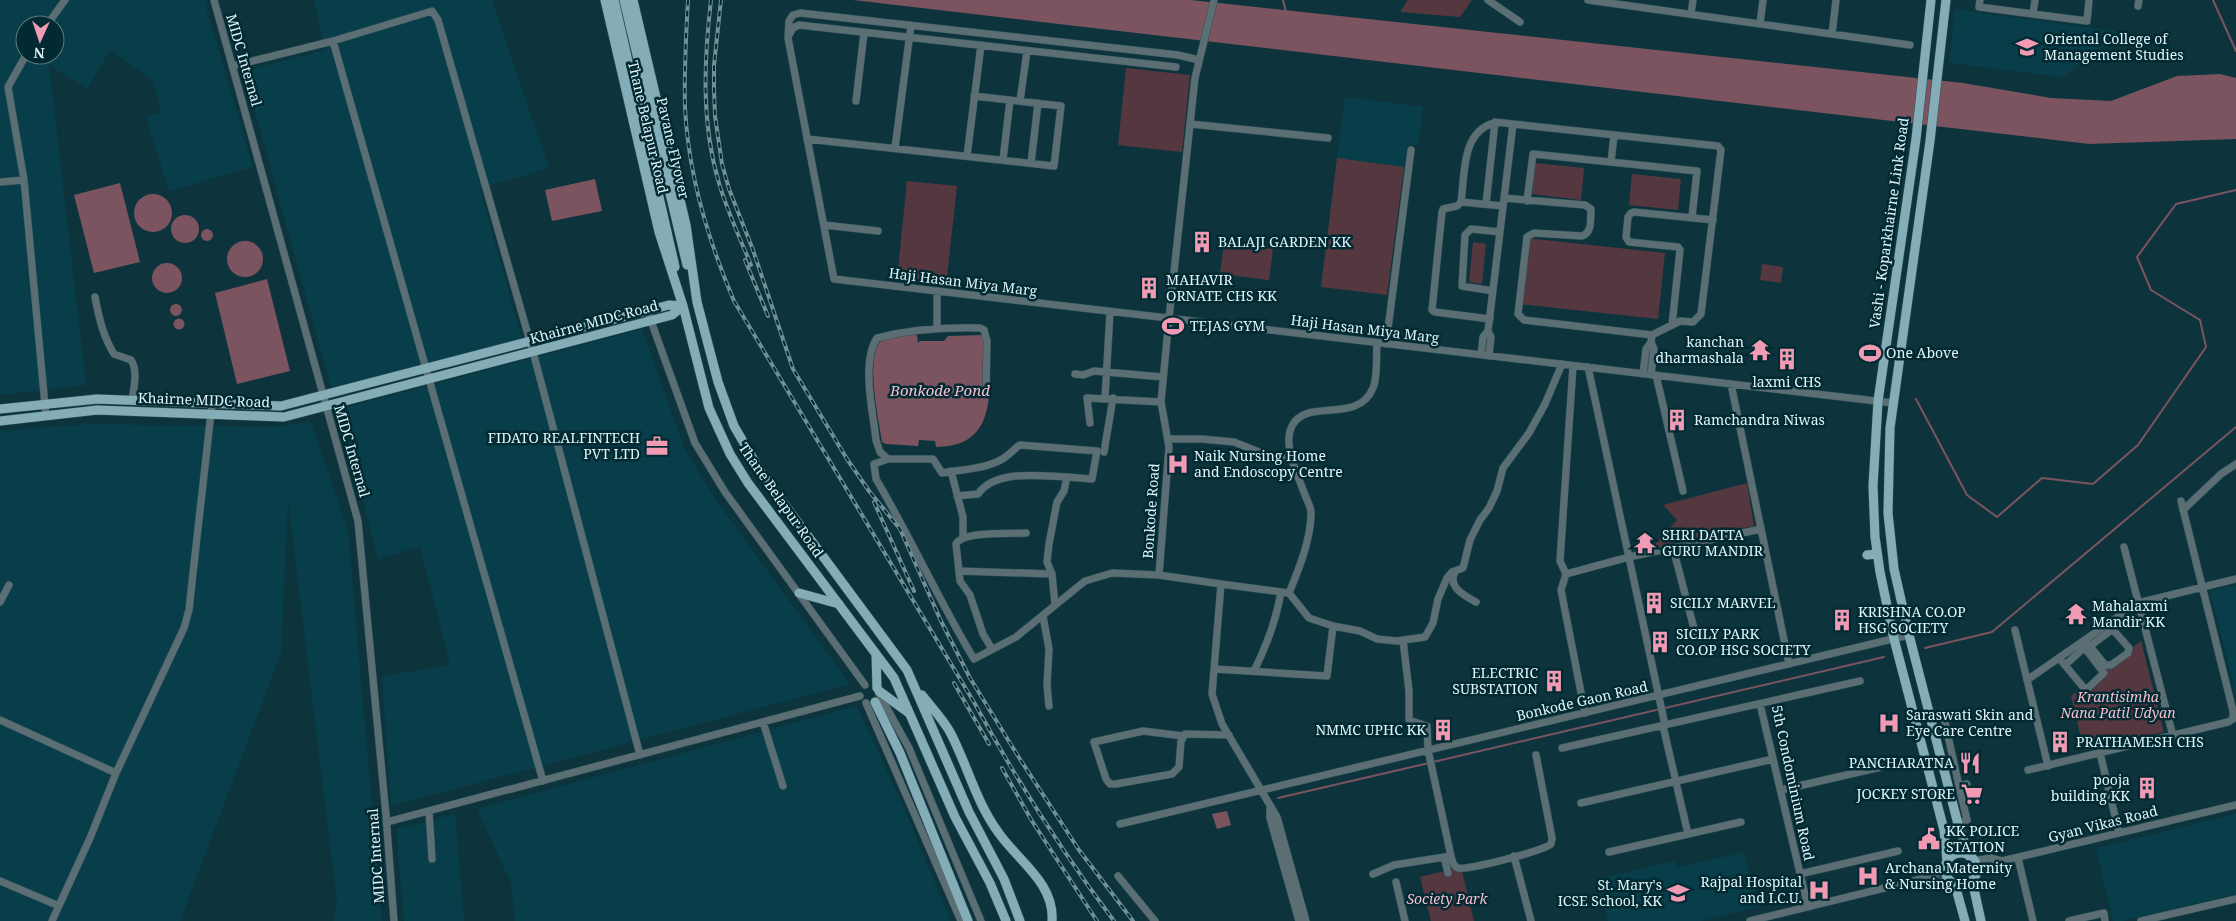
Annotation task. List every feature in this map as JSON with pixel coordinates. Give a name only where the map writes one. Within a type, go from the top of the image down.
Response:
[{"type":"main road","name":"Thane Belapur Road","points":[[605,0],[659,232],[683,306],[709,408],[730,454],[748,483],[894,678],[955,817],[990,883],[1006,921]]},
{"type":"main road","name":"Pavane Flyover","points":[[614,0],[672,228],[697,302]]},
{"type":"main road","name":"Pavane Flyover","points":[[624,0],[672,228],[683,306]]},
{"type":"main road","name":"Thane Belapur Road","points":[[633,0],[686,225],[697,302],[724,404],[745,447],[762,474],[907,670],[969,812],[1004,879],[1020,921]]},
{"type":"main road","name":"Vashi - Koparkhairne Link Road","points":[[1932,0],[1917,130],[1878,401],[1873,486],[1878,554],[1894,639],[1944,830],[1947,861]]},
{"type":"main road","name":"Vashi - Koparkhairne Link Road","points":[[1946,0],[1931,132],[1894,403],[1889,455],[1889,528],[1894,568],[1929,716],[1958,824],[1973,862]]},
{"type":"main road","name":"Khairne MIDC Road","points":[[0,409],[96,399],[281,406],[669,304],[683,306]]},
{"type":"main road","name":"Khairne MIDC Road","points":[[0,421],[97,410],[284,417],[672,315],[683,306]]},
{"type":"main road","points":[[1867,555],[1878,554]]},
{"type":"main road","points":[[799,593],[839,604]]},
{"type":"main road","points":[[876,652],[875,696],[968,921]]},
{"type":"main road","points":[[913,685],[949,730],[983,807],[997,832],[1046,891],[1051,905],[1052,921]]},
{"type":"main road","points":[[875,696],[909,713]]},
{"type":"main road","points":[[1965,921],[1952,882],[1945,871],[1947,861],[1956,854],[1973,862],[1972,880],[1981,921]]},
{"type":"main road","points":[[1952,882],[1965,885],[1972,880]]},
{"type":"street","points":[[54,15],[65,0]]},
{"type":"street","name":"MIDC Internal","points":[[214,0],[358,520],[387,822],[394,921]]},
{"type":"street","name":"Bonkode Road","points":[[1214,0],[1200,57],[1190,124],[1163,377],[1161,402],[1168,439],[1159,575],[1285,592]]},
{"type":"street","points":[[1488,0],[1520,22]]},
{"type":"street","points":[[1588,0],[1910,45]]},
{"type":"street","points":[[1691,14],[1693,0]]},
{"type":"street","points":[[1760,24],[1762,0]]},
{"type":"street","points":[[1832,34],[1836,0]]},
{"type":"street","points":[[1980,0],[1979,7],[2087,21],[2089,0]]},
{"type":"street","points":[[2034,14],[2035,0]]},
{"type":"street","points":[[232,66],[333,41],[432,11],[438,20],[530,341],[640,755]]},
{"type":"street","points":[[878,231],[824,225],[788,38],[790,19],[798,13],[1200,57]]},
{"type":"street","points":[[788,38],[793,28],[799,25],[1176,67]]},
{"type":"street","points":[[894,148],[911,25]]},
{"type":"street","points":[[856,100],[864,33]]},
{"type":"street","points":[[333,41],[543,781]]},
{"type":"street","points":[[967,156],[981,46]]},
{"type":"street","points":[[1020,101],[1027,51]]},
{"type":"street","points":[[20,65],[8,87],[24,180],[46,416]]},
{"type":"street","points":[[807,139],[1054,166],[1061,106],[974,96]]},
{"type":"street","points":[[1003,160],[1010,100]]},
{"type":"street","points":[[1030,163],[1038,103]]},
{"type":"street","points":[[1486,204],[1495,122]]},
{"type":"street","points":[[1461,202],[1486,204],[1527,200],[1588,207],[1591,209],[1590,229],[1589,232],[1582,236],[1534,233],[1527,237],[1518,314],[1524,320],[1651,339],[1680,321],[1693,322],[1701,314],[1721,154],[1718,146],[1495,122],[1478,130],[1470,143],[1461,202],[1457,206],[1443,209],[1442,212],[1432,310],[1435,312],[1490,319]]},
{"type":"street","points":[[1190,124],[1328,138]]},
{"type":"street","points":[[1481,355],[1483,337],[1488,331],[1490,319],[1513,124]]},
{"type":"street","points":[[1612,162],[1614,136]]},
{"type":"street","points":[[1386,344],[1411,150]]},
{"type":"street","points":[[1527,200],[1533,154],[1612,162],[1697,171],[1692,217]]},
{"type":"street","points":[[0,182],[24,180]]},
{"type":"street","points":[[1672,325],[1680,250],[1678,247],[1630,242],[1626,237],[1628,217],[1634,212],[1713,220]]},
{"type":"street","name":"Haji Hasan Miya Marg","points":[[824,225],[834,279],[1894,403]]},
{"type":"street","points":[[1493,291],[1462,286],[1465,235],[1471,229],[1500,232]]},
{"type":"street","points":[[937,291],[937,327]]},
{"type":"street","points":[[95,297],[100,323],[114,354],[131,360],[134,364],[132,400]]},
{"type":"street","points":[[647,310],[695,443],[725,492],[865,685]]},
{"type":"street","points":[[1105,398],[1110,312]]},
{"type":"street","points":[[888,458],[880,452],[876,440],[869,362],[872,346],[877,338],[904,331],[937,327],[980,328],[984,330],[987,341],[986,391]]},
{"type":"street","points":[[1488,331],[1491,337],[1489,356]]},
{"type":"street","points":[[1651,339],[1654,349],[1650,375],[1683,491]]},
{"type":"street","points":[[1254,671],[1270,639],[1285,592],[1306,540],[1311,511],[1292,460],[1289,435],[1295,421],[1313,412],[1355,407],[1365,399],[1373,388],[1377,343]]},
{"type":"street","points":[[1285,592],[1309,618],[1333,626],[1360,631],[1378,639],[1404,640],[1425,637],[1433,623],[1438,599],[1447,578],[1455,571],[1463,568],[1470,540],[1480,520],[1489,508],[1497,491],[1504,468],[1529,433],[1545,404],[1562,364]]},
{"type":"street","points":[[1573,366],[1560,561],[1566,574],[1561,590],[1585,713]]},
{"type":"street","points":[[1588,367],[1688,834]]},
{"type":"street","points":[[1075,374],[1083,375],[1094,371],[1163,377]]},
{"type":"street","points":[[1731,384],[1788,664]]},
{"type":"street","points":[[1090,423],[1087,398],[1161,402]]},
{"type":"street","points":[[1104,452],[1113,398]]},
{"type":"street","points":[[52,921],[90,838],[116,773],[184,628],[192,582],[212,404]]},
{"type":"street","points":[[1168,439],[1202,439],[1234,442],[1264,454],[1292,460]]},
{"type":"street","points":[[957,496],[978,494],[982,488],[1012,475],[1092,480],[1097,451],[1020,445],[1012,450],[1008,456],[990,464],[942,472],[933,459],[888,458],[874,464],[876,479],[924,565],[953,625],[974,659],[1016,637],[1085,582],[1112,574],[1159,575]]},
{"type":"street","points":[[2183,510],[2221,474],[2236,464]]},
{"type":"street","points":[[951,471],[963,517],[963,537]]},
{"type":"street","points":[[1055,606],[1052,574],[1047,562],[1057,502],[1064,491],[1066,477]]},
{"type":"street","points":[[2028,770],[2228,722],[2234,716],[2181,501]]},
{"type":"street","points":[[1566,574],[1629,557],[1760,529]]},
{"type":"street","points":[[992,649],[983,634],[970,595],[960,581],[956,544],[963,537],[1026,533]]},
{"type":"street","points":[[2124,547],[2172,736]]},
{"type":"street","points":[[1673,548],[1696,636]]},
{"type":"street","points":[[959,571],[1052,574]]},
{"type":"street","points":[[1455,571],[1452,577],[1453,583],[1459,591],[1476,602]]},
{"type":"street","points":[[2027,680],[2111,626],[2138,603],[2236,579]]},
{"type":"street","points":[[1221,584],[1212,694],[1222,724],[1277,817],[1301,920]]},
{"type":"street","points":[[0,602],[9,585]]},
{"type":"street","points":[[1043,616],[1049,649],[1046,685],[1049,706]]},
{"type":"street","points":[[1214,669],[1327,676],[1333,626]]},
{"type":"street","points":[[2085,644],[2106,665],[2111,666],[2128,653],[2129,648],[2111,626]]},
{"type":"street","points":[[2015,630],[2048,766]]},
{"type":"street","name":"Bonkode Gaon Road","points":[[1120,824],[1909,635]]},
{"type":"street","points":[[1404,640],[1409,691],[1408,720],[1427,726],[1428,750],[1447,856],[1448,873]]},
{"type":"street","points":[[2059,658],[2084,688],[2090,687],[2104,673],[2085,644]]},
{"type":"street","points":[[2065,665],[2085,644]]},
{"type":"street","name":"5th Condominium Road","points":[[1808,907],[1760,704],[1860,681]]},
{"type":"street","points":[[865,685],[872,685],[961,921]]},
{"type":"street","points":[[860,696],[861,690],[865,685]]},
{"type":"street","points":[[387,822],[860,696],[875,696]]},
{"type":"street","points":[[875,696],[909,748],[981,921]]},
{"type":"street","points":[[1562,748],[1760,704]]},
{"type":"street","points":[[1929,716],[1943,713],[1967,820],[1958,824]]},
{"type":"street","points":[[0,720],[116,773]]},
{"type":"street","points":[[763,722],[783,786]]},
{"type":"street","points":[[1183,736],[1177,771],[1172,774],[1116,784],[1110,784],[1106,779],[1094,742],[1143,731],[1183,736],[1185,734],[1229,736]]},
{"type":"street","points":[[2100,753],[2119,833]]},
{"type":"street","points":[[1447,856],[1453,865],[1462,869],[1545,849],[1551,844],[1552,838],[1536,755]]},
{"type":"street","points":[[1581,802],[1773,759]]},
{"type":"street","points":[[1781,790],[1881,767]]},
{"type":"street","points":[[1959,786],[1967,784]]},
{"type":"street","name":"Gyan Vikas Road","points":[[1973,862],[1991,858],[2002,861],[2018,858],[2236,805]]},
{"type":"street","points":[[429,811],[432,859]]},
{"type":"street","points":[[1609,852],[1741,822]]},
{"type":"street","points":[[1800,874],[1898,851]]},
{"type":"street","points":[[1373,874],[1394,865],[1447,856]]},
{"type":"street","points":[[1514,856],[1531,921]]},
{"type":"street","points":[[2018,858],[2033,921]]},
{"type":"street","points":[[1750,921],[1913,881],[1945,871]]},
{"type":"street","points":[[1118,876],[1155,921]]},
{"type":"street","points":[[0,881],[59,906]]},
{"type":"street","points":[[1913,881],[1926,884],[1952,882]]},
{"type":"street","points":[[1396,882],[1406,921]]},
{"type":"street","points":[[2141,921],[2236,899]]},
{"type":"street","points":[[2069,921],[2104,913],[2106,921]]},
{"type":"shaded area","points":[[0,0],[208,0],[205,4],[253,167],[169,191],[146,118],[161,112],[153,81],[110,50],[87,89],[49,65],[86,385],[0,395]]},
{"type":"shaded area","points":[[314,0],[492,0],[549,168],[480,189],[522,340],[331,388],[244,71],[325,50]]},
{"type":"shaded area","name":"Oriental College of Management Studies","points":[[1955,9],[2122,32],[2063,77],[1949,63]]},
{"type":"shaded area","points":[[1345,97],[1423,107],[1418,146],[1407,145],[1404,167],[1337,158]]},
{"type":"shaded area","points":[[642,329],[684,448],[716,500],[850,684],[391,806],[382,676],[450,665],[420,546],[378,559],[340,409]]},
{"type":"shaded area","points":[[311,421],[348,531],[382,921],[333,921],[337,902],[288,500],[281,653],[180,921],[0,921],[0,431],[89,424],[273,427]]},
{"type":"shaded area","points":[[2236,585],[2236,696],[2210,591]]},
{"type":"shaded area","points":[[857,706],[909,820],[951,921],[515,921],[511,883],[477,809]]},
{"type":"shaded area","points":[[455,814],[464,921],[404,921],[396,829]]},
{"type":"shaded area","points":[[2236,814],[2236,894],[2123,921],[2113,921],[2096,848]]},
{"type":"shaded area","name":"St. Mary's ICSE School, KK","points":[[1744,852],[1758,907],[1700,921],[1608,921],[1598,879],[1675,861],[1677,868]]},
{"type":"green space","points":[[1408,0],[1472,0],[1460,17],[1400,12]]},
{"type":"green space","points":[[1126,68],[1190,75],[1182,152],[1118,145]]},
{"type":"green space","points":[[1337,158],[1404,167],[1387,295],[1321,287]]},
{"type":"green space","points":[[1535,163],[1584,168],[1581,200],[1532,194]]},
{"type":"green space","points":[[1632,174],[1681,179],[1678,210],[1629,205]]},
{"type":"green space","points":[[907,181],[957,186],[946,285],[897,279]]},
{"type":"green space","points":[[1526,238],[1665,253],[1658,319],[1519,304]]},
{"type":"green space","points":[[1473,242],[1486,244],[1482,284],[1469,282]]},
{"type":"green space","points":[[1224,243],[1273,249],[1269,280],[1220,274]]},
{"type":"green space","points":[[1762,264],[1783,267],[1781,283],[1760,280]]},
{"type":"green space","points":[[1747,483],[1754,526],[1651,548],[1677,520],[1663,505]]},
{"type":"green space","name":"Krantisimha Nana Patil Udyan","points":[[2141,641],[2164,732],[2084,750],[2071,696]]},
{"type":"green space","name":"Society Park","points":[[1461,867],[1474,921],[1431,921],[1420,877]]},
{"type":"water","points":[[853,0],[1191,0],[1963,83],[2051,98],[2111,101],[2177,76],[2220,74],[2236,78],[2236,139],[2089,144]]},
{"type":"water","points":[[595,179],[602,211],[552,221],[545,190]]},
{"type":"water","points":[[120,183],[140,262],[94,273],[74,195]]},
{"type":"water","points":[[153,194],[160,195],[166,200],[171,206],[171,220],[166,226],[160,231],[153,232],[146,231],[140,226],[135,220],[134,213],[135,206],[140,200],[146,195]]},
{"type":"water","points":[[185,215],[195,219],[199,229],[195,239],[185,243],[175,239],[171,229],[175,219]]},
{"type":"water","points":[[207,229],[213,235],[207,241],[201,235]]},
{"type":"water","points":[[245,241],[252,242],[258,246],[262,252],[262,266],[258,272],[252,276],[245,277],[238,276],[232,272],[228,266],[227,259],[228,252],[232,246],[238,242]]},
{"type":"water","points":[[167,263],[177,268],[182,278],[177,288],[167,293],[157,288],[152,278],[157,268]]},
{"type":"water","points":[[267,279],[290,371],[237,384],[215,293]]},
{"type":"water","points":[[174,304],[178,304],[182,310],[178,316],[174,316],[170,312],[170,308]]},
{"type":"water","points":[[179,318],[185,324],[179,330],[173,324]]},
{"type":"water","name":"Bonkode Pond","points":[[906,335],[917,335],[918,343],[920,341],[944,341],[948,336],[984,335],[987,341],[989,377],[987,411],[981,425],[971,437],[957,444],[936,447],[935,441],[919,440],[918,446],[886,444],[882,442],[874,389],[874,359],[877,348],[882,340]]},
{"type":"water","points":[[1227,811],[1231,825],[1217,829],[1212,814]]},
{"type":"waterway","points":[[1283,0],[1286,12]]},
{"type":"waterway","points":[[2213,0],[2236,51]]},
{"type":"waterway","points":[[1916,399],[1967,495],[1997,517],[2042,478],[2093,484],[2138,445],[2206,347],[2200,320],[2151,290],[2137,257],[2176,204],[2236,190]]},
{"type":"waterway","points":[[1925,648],[1992,632],[2236,427]]},
{"type":"waterway","points":[[1433,762],[1884,657]]},
{"type":"waterway","points":[[1278,798],[1429,763]]},
{"type":"railway","points":[[688,0],[685,53],[685,107],[690,157],[708,230],[734,301],[1023,787],[1076,869],[1114,921]]},
{"type":"railway","points":[[711,0],[706,69],[709,138],[722,193],[751,265]]},
{"type":"railway","points":[[721,0],[714,65],[714,90],[715,116],[722,164],[729,189],[753,250],[793,369],[847,459],[869,491],[900,529],[941,621],[970,678],[1018,756],[1079,850],[1133,921]]},
{"type":"railway","points":[[745,260],[768,316]]},
{"type":"railway","points":[[874,502],[914,591]]},
{"type":"railway","points":[[954,683],[989,744]]},
{"type":"railway","points":[[1002,768],[1032,821],[1097,921]]},
{"type":"place","name":"Oriental College of Management Studies","points":[[2027,47]]},
{"type":"place","name":"BALAJI GARDEN KK","points":[[1202,242]]},
{"type":"place","name":"MAHAVIR ORNATE CHS KK","points":[[1149,288]]},
{"type":"place","name":"TEJAS GYM","points":[[1173,326]]},
{"type":"place","name":"kanchan dharmashala","points":[[1760,350]]},
{"type":"place","name":"One Above","points":[[1870,353]]},
{"type":"place","name":"laxmi CHS","points":[[1787,359]]},
{"type":"place","name":"Ramchandra Niwas","points":[[1677,420]]},
{"type":"place","name":"FIDATO REALFINTECH PVT LTD","points":[[657,446]]},
{"type":"place","name":"Naik Nursing Home and Endoscopy Centre","points":[[1178,464]]},
{"type":"place","name":"SHRI DATTA GURU MANDIR","points":[[1645,543]]},
{"type":"place","name":"SICILY MARVEL","points":[[1654,603]]},
{"type":"place","name":"Mahalaxmi Mandir KK","points":[[2076,614]]},
{"type":"place","name":"KRISHNA CO.OP HSG SOCIETY","points":[[1842,620]]},
{"type":"place","name":"SICILY PARK CO.OP HSG SOCIETY","points":[[1660,642]]},
{"type":"place","name":"ELECTRIC SUBSTATION","points":[[1554,681]]},
{"type":"place","name":"Saraswati Skin and Eye Care Centre","points":[[1889,723]]},
{"type":"place","name":"NMMC UPHC KK","points":[[1443,730]]},
{"type":"place","name":"PRATHAMESH CHS","points":[[2060,742]]},
{"type":"place","name":"PANCHARATNA","points":[[1970,763]]},
{"type":"place","name":"pooja building KK","points":[[2147,788]]},
{"type":"place","name":"JOCKEY STORE","points":[[1972,794]]},
{"type":"place","name":"KK POLICE STATION","points":[[1929,839]]},
{"type":"place","name":"Archana Maternity & Nursing Home","points":[[1868,876]]},
{"type":"place","name":"Rajpal Hospital and I.C.U.","points":[[1819,890]]},
{"type":"place","name":"St. Mary's ICSE School, KK","points":[[1678,893]]}]
